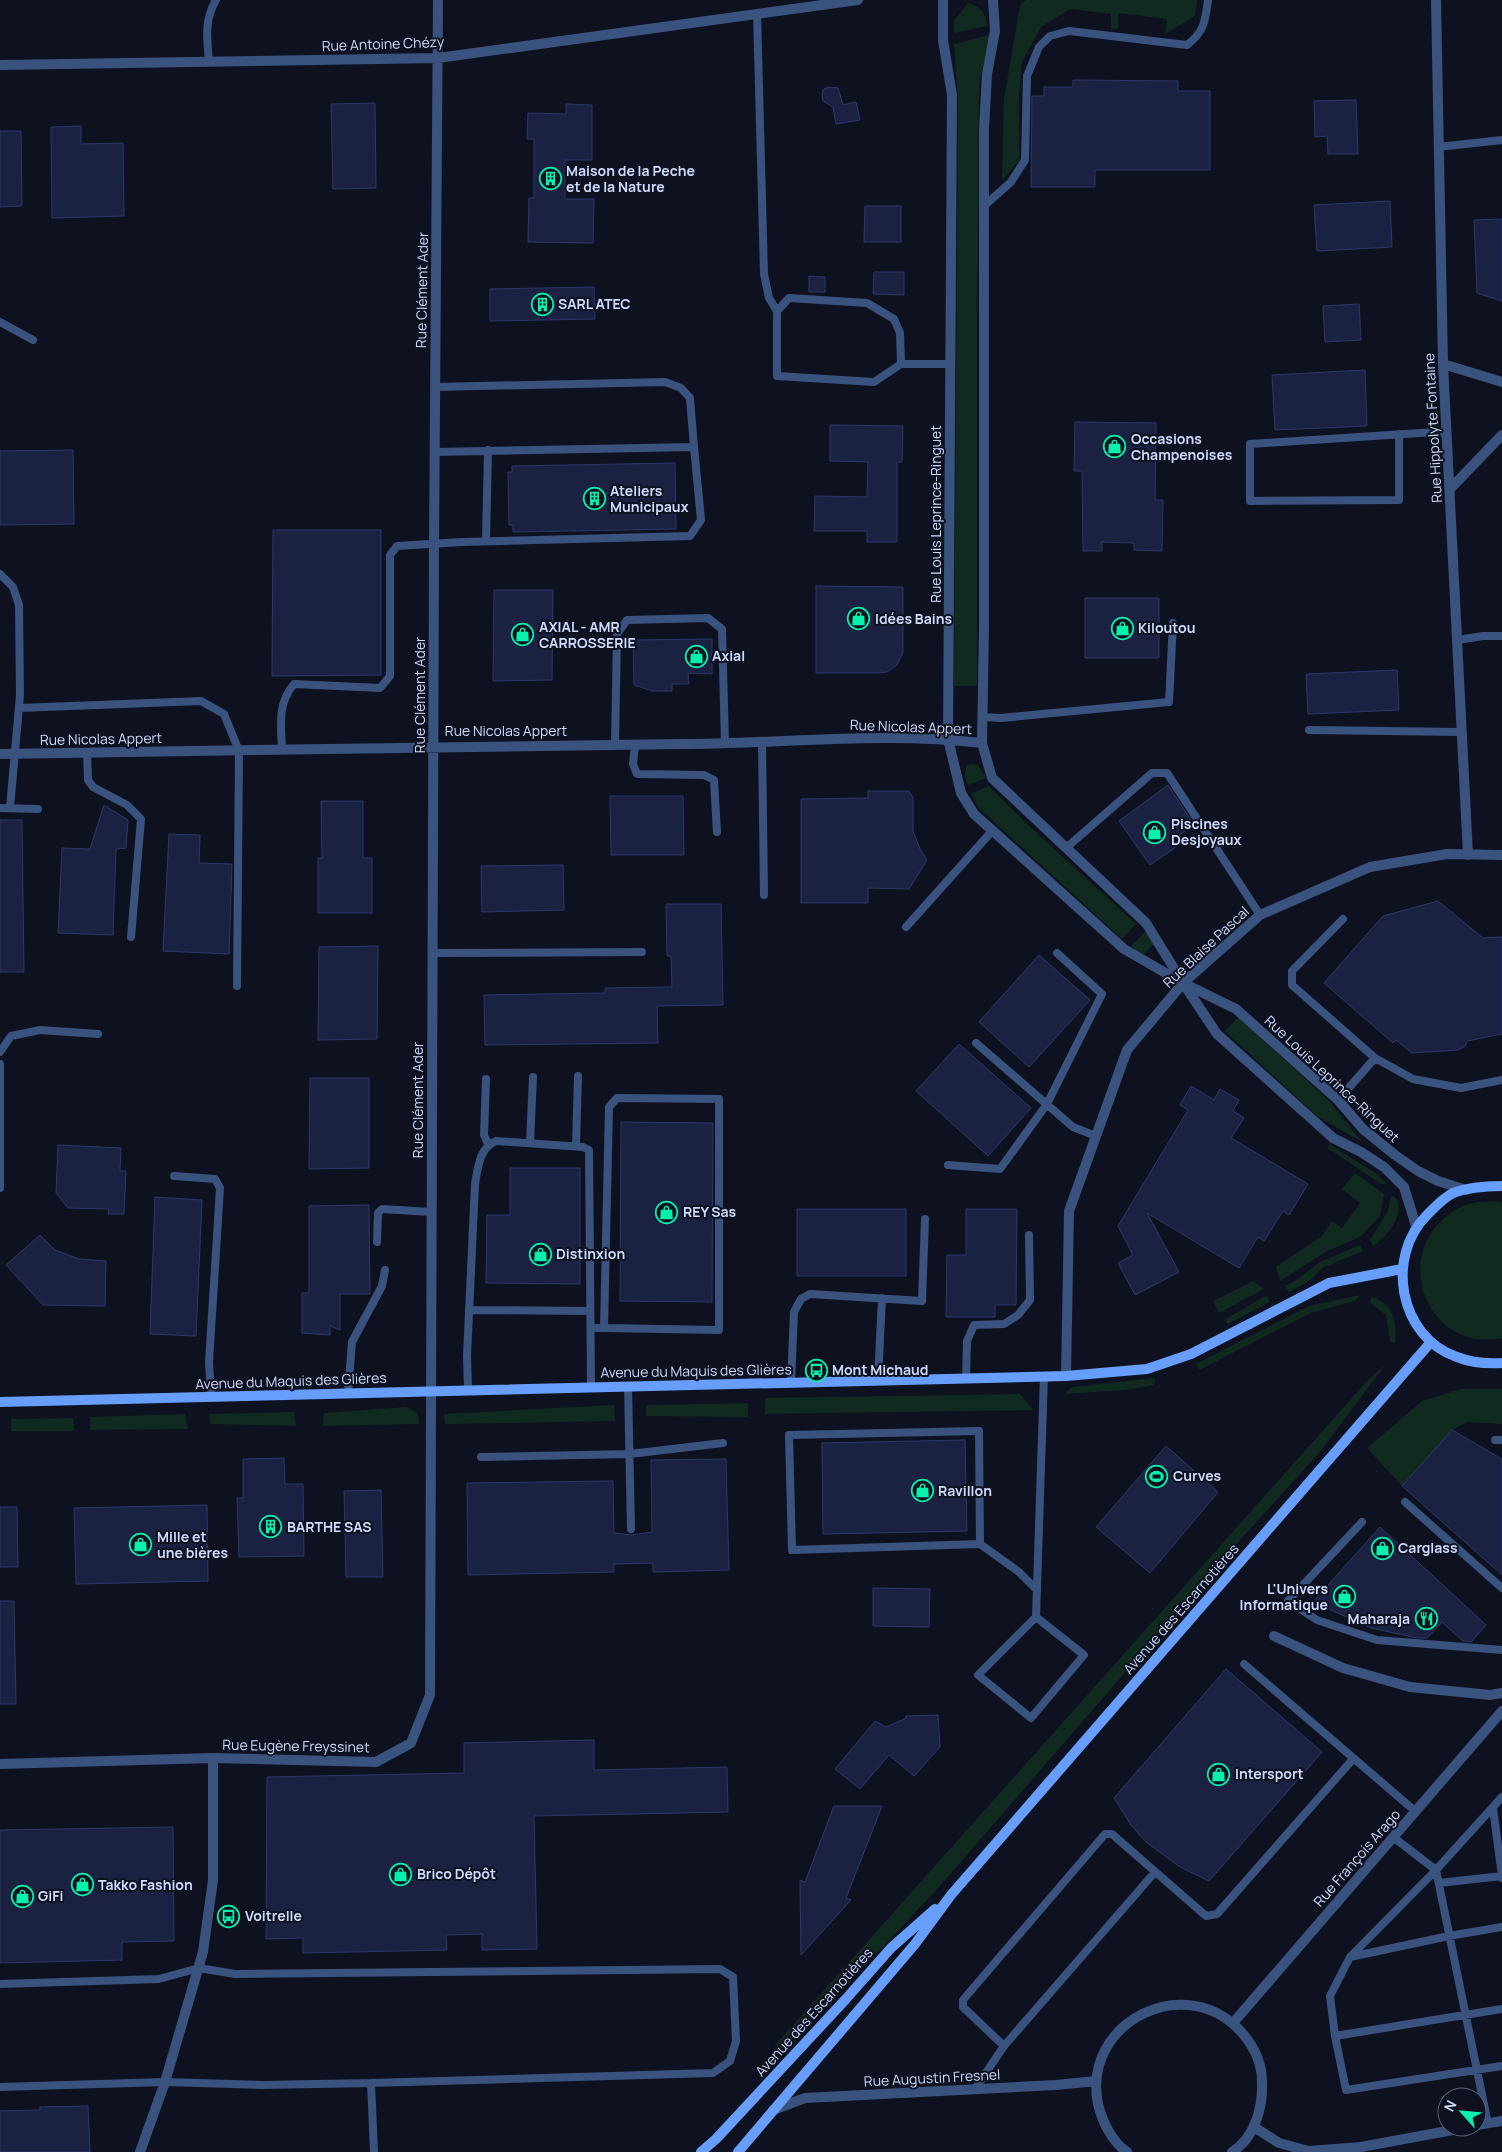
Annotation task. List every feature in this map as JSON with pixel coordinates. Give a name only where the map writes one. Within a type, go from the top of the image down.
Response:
[{"type":"main road","points":[[1502,1186],[1477,1186],[1452,1194],[1438,1204],[1416,1226],[1406,1246],[1402,1269],[1404,1296],[1407,1304],[1414,1321],[1431,1342],[1455,1357],[1483,1364],[1502,1363]]},
{"type":"main road","name":"Avenue du Maquis des Glières","points":[[0,1402],[1066,1376],[1147,1369],[1191,1354],[1329,1283],[1402,1269]]},
{"type":"main road","name":"Avenue des Escarnotières","points":[[738,2152],[915,1944],[951,1895],[1431,1342]]},
{"type":"main road","name":"Avenue des Escarnotières","points":[[701,2152],[716,2139],[891,1948],[951,1895]]},
{"type":"street","name":"Rue Clément Ader","points":[[430,1391],[438,0]]},
{"type":"street","name":"Rue Antoine Chézy","points":[[0,65],[438,58],[858,0]]},
{"type":"street","name":"Rue Louis Leprince-Ringuet","points":[[943,0],[943,40],[952,96],[948,739],[961,793],[974,814],[1124,950],[1183,983],[1236,1009],[1338,1100],[1363,1129],[1395,1155],[1418,1171],[1438,1181],[1466,1190]]},
{"type":"street","name":"Rue Louis Leprince-Ringuet","points":[[994,0],[995,31],[987,74],[984,129],[982,717],[982,743],[992,778],[1146,923],[1217,1034],[1333,1138],[1362,1152],[1384,1167],[1404,1186],[1416,1226]]},
{"type":"street","name":"Rue Hippolyte Fontaine","points":[[1436,0],[1443,364],[1468,855]]},
{"type":"street","points":[[1443,364],[1502,382]]},
{"type":"street","points":[[1450,489],[1502,435]]},
{"type":"street","name":"Rue Nicolas Appert","points":[[0,754],[433,746],[725,744],[884,738],[948,739],[982,743]]},
{"type":"street","name":"Rue Blaise Pascal","points":[[1066,1376],[1069,1211],[1127,1050],[1183,983],[1260,915],[1370,867],[1447,854],[1502,855]]},
{"type":"street","name":"Rue Eugène Freyssinet","points":[[0,1764],[213,1758],[376,1762],[411,1743],[430,1695],[430,1391]]},
{"type":"street","points":[[1274,1636],[1343,1668],[1410,1687],[1490,1695],[1502,1693]]},
{"type":"street","name":"Rue François Arago","points":[[1234,2023],[1502,1711]]},
{"type":"street","points":[[140,2152],[165,2082],[203,1952],[212,1880],[213,1758]]},
{"type":"street","points":[[1127,2152],[1109,2132],[1100,2112],[1096,2081],[1102,2056],[1116,2033],[1136,2016],[1160,2006],[1186,2004],[1211,2010],[1234,2023],[1252,2045],[1262,2071],[1263,2100],[1254,2127],[1232,2152]]},
{"type":"street","name":"Rue Augustin Fresnel","points":[[772,2111],[805,2098],[1056,2085],[1096,2081]]},
{"type":"street","points":[[1488,2124],[1502,2121]]},
{"type":"street","points":[[1254,2127],[1279,2143],[1309,2151],[1361,2146],[1437,2133]]},
{"type":"lane","points":[[208,61],[206,30],[209,12],[216,0]]},
{"type":"lane","points":[[984,206],[1011,182],[1025,160],[1026,76],[1039,48],[1050,36],[1069,31],[1187,45],[1198,36],[1205,23],[1208,0]]},
{"type":"lane","points":[[760,13],[764,274],[769,298],[777,311],[777,376],[874,382],[901,364],[951,364]]},
{"type":"lane","points":[[1438,147],[1502,140]]},
{"type":"lane","points":[[777,311],[788,298],[866,303],[894,319],[900,333],[901,364]]},
{"type":"lane","points":[[0,322],[33,340]]},
{"type":"lane","points":[[282,750],[280,717],[285,694],[294,684],[380,688],[390,676],[390,555],[397,546],[486,541],[690,536],[701,520],[690,398],[681,388],[665,382],[435,387]]},
{"type":"lane","points":[[1399,434],[1399,500],[1250,501],[1250,444],[1399,434],[1447,432]]},
{"type":"lane","points":[[434,452],[694,447]]},
{"type":"lane","points":[[486,541],[488,450]]},
{"type":"lane","points":[[0,574],[13,587],[19,605],[19,708],[10,808]]},
{"type":"lane","points":[[614,744],[617,634],[626,620],[708,618],[722,630],[725,744]]},
{"type":"lane","points":[[982,717],[1001,718],[1169,702],[1173,623]]},
{"type":"lane","points":[[1458,640],[1483,636],[1502,636]]},
{"type":"lane","points":[[19,708],[201,701],[224,714],[239,751],[237,986]]},
{"type":"lane","points":[[1309,730],[1462,732]]},
{"type":"lane","points":[[762,742],[764,895]]},
{"type":"lane","points":[[635,745],[633,764],[637,774],[704,775],[714,780],[717,832]]},
{"type":"lane","points":[[87,753],[88,780],[93,787],[127,805],[141,819],[131,937]]},
{"type":"lane","points":[[1066,848],[1152,773],[1167,772],[1260,915]]},
{"type":"lane","points":[[0,808],[38,809]]},
{"type":"lane","points":[[906,926],[992,830]]},
{"type":"lane","points":[[1344,919],[1292,971],[1292,985],[1375,1058],[1413,1080],[1461,1088],[1502,1080]]},
{"type":"lane","points":[[432,953],[642,952]]},
{"type":"lane","points":[[948,1166],[1000,1169],[1047,1104],[1102,994],[1057,953]]},
{"type":"lane","points":[[0,1052],[11,1036],[40,1030],[98,1034]]},
{"type":"lane","points":[[976,1042],[1073,1127],[1096,1136]]},
{"type":"lane","points":[[1338,1100],[1375,1058]]},
{"type":"lane","points":[[0,1064],[0,1188]]},
{"type":"lane","points":[[576,1146],[578,1076]]},
{"type":"lane","points":[[530,1143],[533,1077]]},
{"type":"lane","points":[[486,1079],[484,1135],[488,1144]]},
{"type":"lane","points":[[591,1328],[719,1330],[719,1099],[617,1098],[609,1107],[604,1328]]},
{"type":"lane","points":[[468,1390],[467,1356],[475,1184],[480,1158],[488,1144],[496,1141],[584,1146],[589,1150],[591,1387]]},
{"type":"lane","points":[[174,1176],[215,1179],[220,1188],[209,1362],[211,1397]]},
{"type":"lane","points":[[377,1242],[378,1213],[382,1209],[431,1212]]},
{"type":"lane","points":[[791,1382],[794,1312],[801,1299],[810,1294],[922,1301],[925,1219]]},
{"type":"lane","points":[[966,1378],[967,1341],[974,1325],[1004,1324],[1018,1315],[1030,1300],[1030,1235]]},
{"type":"lane","points":[[348,1393],[352,1342],[382,1286],[385,1270]]},
{"type":"lane","points":[[878,1380],[882,1298]]},
{"type":"lane","points":[[469,1310],[590,1311]]},
{"type":"lane","points":[[1036,1617],[1084,1656],[1031,1718],[978,1675],[1036,1617],[1044,1376]]},
{"type":"lane","points":[[628,1386],[631,1529]]},
{"type":"lane","points":[[980,1544],[979,1431],[789,1435],[792,1550],[980,1544],[1019,1572],[1037,1590]]},
{"type":"lane","points":[[481,1457],[630,1454],[723,1443]]},
{"type":"lane","points":[[1405,1502],[1502,1588]]},
{"type":"lane","points":[[1362,1522],[1288,1601],[1317,1620],[1377,1640],[1502,1650]]},
{"type":"lane","points":[[1244,1664],[1415,1811]]},
{"type":"lane","points":[[1004,2046],[963,2007],[963,2000],[1105,1834],[1112,1834],[1206,1916],[1217,1914],[1354,1759]]},
{"type":"lane","points":[[1502,1798],[1436,1870],[1350,1957],[1330,1996],[1335,2036],[1346,2090],[1502,2066]]},
{"type":"lane","points":[[1439,1884],[1502,1877],[1493,1808]]},
{"type":"lane","points":[[1394,1837],[1436,1870],[1488,2124]]},
{"type":"lane","points":[[975,2089],[1004,2046],[1155,1872]]},
{"type":"lane","points":[[1350,1957],[1502,1927]]},
{"type":"lane","points":[[0,1984],[159,1979],[199,1968],[236,1974],[720,1968],[733,1977],[736,2041],[730,2061],[713,2073],[371,2083],[261,2085],[165,2082],[0,2087]]},
{"type":"lane","points":[[1335,2036],[1502,2009]]},
{"type":"lane","points":[[371,2083],[374,2152]]},
{"type":"green space","points":[[1026,0],[1197,0],[1195,16],[1165,34],[1167,19],[1118,13],[1118,29],[1111,29],[1111,14],[1070,9],[1041,27],[1022,62],[1019,99],[1019,161],[1002,181],[1004,99],[1020,5]]},
{"type":"green space","points":[[968,3],[982,11],[988,26],[954,33],[954,21]]},
{"type":"green space","points":[[990,35],[979,84],[977,686],[954,686],[958,100],[954,44]]},
{"type":"green space","points":[[967,765],[978,765],[986,778],[968,785],[965,770]]},
{"type":"green space","points":[[989,786],[1027,824],[1136,924],[1122,939],[978,807],[971,794]]},
{"type":"green space","points":[[1145,932],[1156,942],[1142,956],[1131,946]]},
{"type":"green space","points":[[1238,1017],[1330,1102],[1362,1142],[1318,1117],[1225,1031]]},
{"type":"green space","points":[[1329,1144],[1377,1174],[1387,1184],[1381,1184],[1328,1148]]},
{"type":"green space","points":[[1355,1173],[1384,1194],[1380,1216],[1360,1237],[1327,1251],[1280,1281],[1276,1267],[1322,1236],[1332,1221],[1342,1228],[1360,1203],[1342,1189]]},
{"type":"green space","points":[[1394,1196],[1398,1202],[1399,1209],[1394,1224],[1384,1237],[1373,1246],[1370,1240],[1388,1211],[1391,1197]]},
{"type":"green space","points":[[1496,1201],[1502,1203],[1502,1338],[1478,1339],[1456,1332],[1440,1319],[1428,1302],[1421,1281],[1421,1260],[1428,1238],[1446,1216],[1469,1204]]},
{"type":"green space","points":[[1360,1245],[1363,1251],[1322,1268],[1309,1281],[1289,1292],[1285,1286],[1298,1279],[1320,1262]]},
{"type":"green space","points":[[1253,1281],[1264,1289],[1219,1313],[1213,1301]]},
{"type":"green space","points":[[1268,1295],[1269,1302],[1228,1324],[1224,1320]]},
{"type":"green space","points":[[1360,1295],[1355,1301],[1311,1313],[1199,1370],[1196,1364],[1309,1306]]},
{"type":"green space","points":[[1371,1297],[1385,1304],[1389,1309],[1394,1321],[1395,1343],[1390,1342],[1386,1315],[1370,1303]]},
{"type":"green space","points":[[1385,1365],[1319,1453],[1240,1540],[939,1887],[783,2053],[775,2046],[1369,1379]]},
{"type":"green space","points":[[1155,1378],[1154,1385],[1125,1390],[1064,1394],[1072,1387]]},
{"type":"green space","points":[[1461,1389],[1502,1389],[1502,1424],[1467,1422],[1452,1430],[1402,1486],[1367,1448],[1422,1401]]},
{"type":"green space","points":[[1020,1394],[1033,1410],[765,1414],[765,1398]]},
{"type":"green space","points":[[748,1403],[748,1417],[646,1416],[646,1405]]},
{"type":"green space","points":[[614,1405],[615,1421],[445,1424],[444,1414]]},
{"type":"green space","points":[[406,1407],[417,1413],[420,1424],[323,1426],[324,1413]]},
{"type":"green space","points":[[294,1412],[296,1426],[211,1424],[209,1414]]},
{"type":"green space","points":[[185,1414],[188,1429],[90,1430],[90,1417]]},
{"type":"green space","points":[[73,1418],[74,1431],[11,1431],[11,1419]]},
{"type":"building","points":[[1073,80],[1178,81],[1178,91],[1210,91],[1210,170],[1095,170],[1095,187],[1031,187],[1032,96],[1044,96],[1044,87],[1073,87]]},
{"type":"building","points":[[828,87],[838,88],[843,105],[856,102],[860,120],[836,124],[833,107],[823,101],[823,90]]},
{"type":"building","points":[[1356,100],[1358,154],[1328,154],[1327,136],[1315,137],[1314,101]]},
{"type":"building","points":[[375,103],[376,188],[333,189],[331,104]]},
{"type":"building","name":"Maison de la Peche et de la Nature","points":[[566,104],[592,105],[592,160],[565,160],[565,199],[594,199],[593,243],[528,242],[529,198],[534,198],[534,139],[527,139],[528,113],[566,114]]},
{"type":"building","points":[[81,126],[81,144],[123,143],[124,216],[52,218],[51,127]]},
{"type":"building","points":[[0,131],[21,131],[22,206],[0,207]]},
{"type":"building","points":[[1390,201],[1392,247],[1317,251],[1314,205]]},
{"type":"building","points":[[865,206],[901,206],[901,242],[864,242]]},
{"type":"building","points":[[1502,219],[1502,301],[1477,293],[1474,220]]},
{"type":"building","points":[[874,272],[904,272],[904,295],[873,294]]},
{"type":"building","points":[[809,276],[825,277],[825,292],[809,292]]},
{"type":"building","name":"SARL ATEC","points":[[594,287],[595,319],[490,321],[490,289]]},
{"type":"building","points":[[1359,304],[1361,340],[1325,342],[1323,306]]},
{"type":"building","points":[[1365,370],[1367,426],[1275,430],[1272,375]]},
{"type":"building","points":[[1075,422],[1156,423],[1155,500],[1163,500],[1162,551],[1134,550],[1134,543],[1102,542],[1102,551],[1083,551],[1082,471],[1074,471]]},
{"type":"building","points":[[830,425],[903,426],[902,462],[897,462],[897,542],[867,542],[867,531],[814,531],[815,496],[867,497],[868,462],[830,461]]},
{"type":"building","points":[[73,450],[74,524],[0,525],[0,451]]},
{"type":"building","name":"Ateliers Municipaux","points":[[675,463],[676,529],[513,532],[513,525],[509,525],[508,472],[512,472],[512,466]]},
{"type":"building","points":[[273,530],[381,530],[381,675],[272,676]]},
{"type":"building","name":"Idées Bains","points":[[816,586],[903,587],[903,652],[897,665],[887,672],[879,673],[816,673]]},
{"type":"building","name":"AXIAL - AMR CARROSSERIE","points":[[494,590],[553,590],[552,680],[493,681]]},
{"type":"building","name":"Kiloutou","points":[[1085,598],[1159,598],[1159,658],[1085,658]]},
{"type":"building","points":[[712,639],[712,674],[688,673],[689,684],[672,684],[672,691],[653,691],[634,685],[633,640]]},
{"type":"building","points":[[1397,670],[1399,710],[1308,714],[1306,674]]},
{"type":"building","name":"Piscines Desjoyaux","points":[[1168,785],[1194,825],[1172,840],[1176,847],[1150,865],[1119,821]]},
{"type":"building","points":[[868,791],[909,791],[913,798],[913,831],[920,849],[927,860],[909,889],[868,888],[868,903],[801,903],[801,799],[868,798]]},
{"type":"building","points":[[610,796],[683,796],[684,855],[611,855]]},
{"type":"building","points":[[321,801],[363,801],[363,858],[372,858],[372,913],[318,913],[318,858],[322,858]]},
{"type":"building","points":[[104,805],[128,820],[126,848],[116,849],[113,935],[58,933],[62,848],[90,849]]},
{"type":"building","points":[[0,820],[22,820],[24,972],[0,972]]},
{"type":"building","points":[[169,834],[200,835],[199,863],[232,864],[229,954],[163,951]]},
{"type":"building","points":[[563,865],[564,910],[482,912],[481,866]]},
{"type":"building","points":[[1438,901],[1483,938],[1502,937],[1502,1034],[1467,1041],[1465,1046],[1458,1050],[1412,1053],[1396,1040],[1393,1043],[1324,983],[1383,916]]},
{"type":"building","points":[[666,904],[721,904],[723,1005],[657,1006],[658,1043],[485,1045],[484,995],[605,993],[605,988],[672,987],[671,956],[667,956]]},
{"type":"building","points":[[378,946],[377,1039],[318,1040],[319,947]]},
{"type":"building","points":[[1039,955],[1090,1000],[1029,1067],[979,1022]]},
{"type":"building","points":[[959,1044],[1031,1108],[988,1156],[916,1091]]},
{"type":"building","points":[[310,1078],[369,1078],[369,1168],[309,1169]]},
{"type":"building","points":[[1191,1086],[1214,1100],[1220,1089],[1239,1100],[1233,1111],[1244,1118],[1231,1138],[1308,1184],[1289,1215],[1283,1211],[1264,1241],[1258,1237],[1239,1268],[1147,1213],[1179,1272],[1135,1295],[1118,1263],[1133,1255],[1118,1226],[1188,1110],[1180,1105]]},
{"type":"building","name":"REY Sas","points":[[621,1122],[713,1123],[712,1302],[620,1301]]},
{"type":"building","points":[[58,1145],[121,1148],[120,1171],[126,1171],[124,1214],[108,1214],[109,1209],[68,1208],[56,1193]]},
{"type":"building","points":[[510,1168],[580,1168],[580,1284],[486,1283],[487,1215],[510,1215]]},
{"type":"building","points":[[155,1197],[202,1200],[196,1336],[150,1334]]},
{"type":"building","points":[[369,1205],[370,1294],[340,1294],[340,1330],[330,1326],[330,1335],[302,1333],[302,1293],[309,1293],[309,1206]]},
{"type":"building","points":[[797,1209],[906,1209],[906,1276],[797,1276]]},
{"type":"building","points":[[966,1209],[1017,1209],[1016,1305],[995,1305],[995,1317],[946,1317],[947,1255],[966,1255]]},
{"type":"building","points":[[40,1235],[55,1250],[79,1259],[106,1261],[105,1306],[43,1305],[6,1265]]},
{"type":"building","points":[[1452,1430],[1502,1459],[1502,1575],[1402,1486]]},
{"type":"building","points":[[965,1440],[967,1531],[823,1534],[822,1443]]},
{"type":"building","points":[[1166,1446],[1218,1492],[1150,1573],[1096,1527]]},
{"type":"building","name":"BARTHE SAS","points":[[284,1458],[285,1484],[303,1484],[304,1556],[239,1557],[237,1498],[243,1498],[243,1459]]},
{"type":"building","points":[[726,1459],[729,1570],[653,1572],[653,1563],[614,1564],[614,1572],[468,1575],[467,1483],[613,1481],[614,1533],[632,1535],[652,1532],[651,1460]]},
{"type":"building","points":[[381,1490],[383,1577],[346,1577],[344,1491]]},
{"type":"building","name":"Mille et une bières","points":[[207,1505],[208,1581],[76,1584],[74,1508]]},
{"type":"building","points":[[0,1507],[17,1507],[18,1567],[0,1567]]},
{"type":"building","points":[[1380,1527],[1486,1625],[1471,1642],[1463,1641],[1442,1622],[1427,1638],[1417,1638],[1371,1628],[1313,1602]]},
{"type":"building","points":[[873,1588],[930,1589],[929,1627],[873,1626]]},
{"type":"building","points":[[0,1601],[14,1601],[16,1704],[0,1704]]},
{"type":"building","name":"Intersport","points":[[1226,1669],[1322,1752],[1209,1881],[1180,1867],[1146,1842],[1131,1825],[1114,1798]]},
{"type":"building","points":[[938,1715],[940,1747],[914,1776],[889,1755],[860,1789],[835,1769],[875,1721],[886,1727],[905,1719],[906,1716]]},
{"type":"building","name":"Brico Dépôt","points":[[594,1740],[594,1770],[727,1767],[728,1812],[534,1816],[537,1949],[482,1950],[482,1934],[446,1935],[447,1950],[303,1953],[303,1938],[266,1939],[267,1777],[464,1773],[464,1743]]},
{"type":"building","points":[[834,1806],[882,1806],[846,1898],[851,1900],[801,1955],[800,1880],[805,1882]]},
{"type":"building","points":[[173,1827],[174,1941],[122,1942],[122,1960],[0,1963],[0,1830]]},
{"type":"building","points":[[88,2106],[90,2152],[0,2152],[0,2111],[40,2110],[40,2107]]},
{"type":"place","name":"Maison de la Peche et de la Nature","points":[[550,179]]},
{"type":"place","name":"SARL ATEC","points":[[542,304]]},
{"type":"place","name":"Occasions Champenoises","points":[[1115,447]]},
{"type":"place","name":"Ateliers Municipaux","points":[[594,499]]},
{"type":"place","name":"Idées Bains","points":[[859,619]]},
{"type":"place","name":"Kiloutou","points":[[1122,628]]},
{"type":"place","name":"AXIAL - AMR CARROSSERIE","points":[[523,635]]},
{"type":"place","name":"Axial","points":[[696,656]]},
{"type":"place","name":"Piscines Desjoyaux","points":[[1155,832]]},
{"type":"place","name":"REY Sas","points":[[667,1212]]},
{"type":"place","name":"Distinxion","points":[[540,1254]]},
{"type":"place","name":"Mont Michaud","points":[[816,1370]]},
{"type":"place","name":"Curves","points":[[1157,1476]]},
{"type":"place","name":"Ravillon","points":[[922,1491]]},
{"type":"place","name":"BARTHE SAS","points":[[271,1527]]},
{"type":"place","name":"Mille et une bières","points":[[141,1545]]},
{"type":"place","name":"Carglass","points":[[1382,1548]]},
{"type":"place","name":"L'Univers Informatique","points":[[1344,1597]]},
{"type":"place","name":"Maharaja","points":[[1426,1619]]},
{"type":"place","name":"Intersport","points":[[1219,1774]]},
{"type":"place","name":"Brico Dépôt","points":[[401,1874]]},
{"type":"place","name":"Takko Fashion","points":[[82,1885]]},
{"type":"place","name":"GiFi","points":[[22,1896]]},
{"type":"place","name":"Voitrelle","points":[[229,1916]]}]
